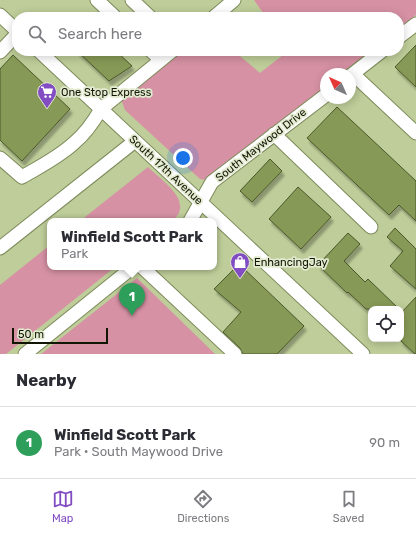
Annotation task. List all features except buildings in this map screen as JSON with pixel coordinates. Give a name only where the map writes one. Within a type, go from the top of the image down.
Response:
[{"type":"street","points":[[98,0],[110,12]]},
{"type":"street","points":[[132,0],[145,12]]},
{"type":"street","points":[[220,12],[234,0]]},
{"type":"street","points":[[0,15],[12,26]]},
{"type":"street","points":[[404,33],[416,24]]},
{"type":"street","points":[[0,52],[12,39]]},
{"type":"street","name":"South 17th Avenue","points":[[44,56],[363,354]]},
{"type":"street","points":[[157,56],[161,60]]},
{"type":"street","points":[[0,158],[22,177],[74,143],[93,122],[101,109],[166,56]]},
{"type":"street","points":[[356,72],[376,56]]},
{"type":"street","points":[[356,79],[416,133]]},
{"type":"street","name":"South Maywood Drive","points":[[192,218],[212,182],[320,100]]},
{"type":"street","points":[[274,134],[371,227]]},
{"type":"street","points":[[0,248],[135,141]]},
{"type":"street","points":[[25,354],[128,270]]},
{"type":"street","points":[[145,270],[234,354]]},
{"type":"shaded area","points":[[254,0],[416,0],[416,15],[404,25],[404,12],[262,12]]},
{"type":"shaded area","points":[[174,56],[240,56],[260,73],[282,56],[365,56],[350,68],[320,68],[320,92],[213,177],[206,180],[200,179],[125,110],[121,99]]},
{"type":"shaded area","points":[[148,167],[174,192],[180,206],[178,214],[175,218],[84,218]]},
{"type":"shaded area","points":[[47,247],[47,270],[111,270],[6,354],[0,354],[0,285]]},
{"type":"shaded area","points":[[137,278],[215,354],[41,354]]},
{"type":"place","name":"One Stop Express","points":[[47,109]]},
{"type":"place","name":"EnhancingJay","points":[[240,279]]},
{"type":"place","name":"Winfield Scott Park","points":[[132,316]]}]
